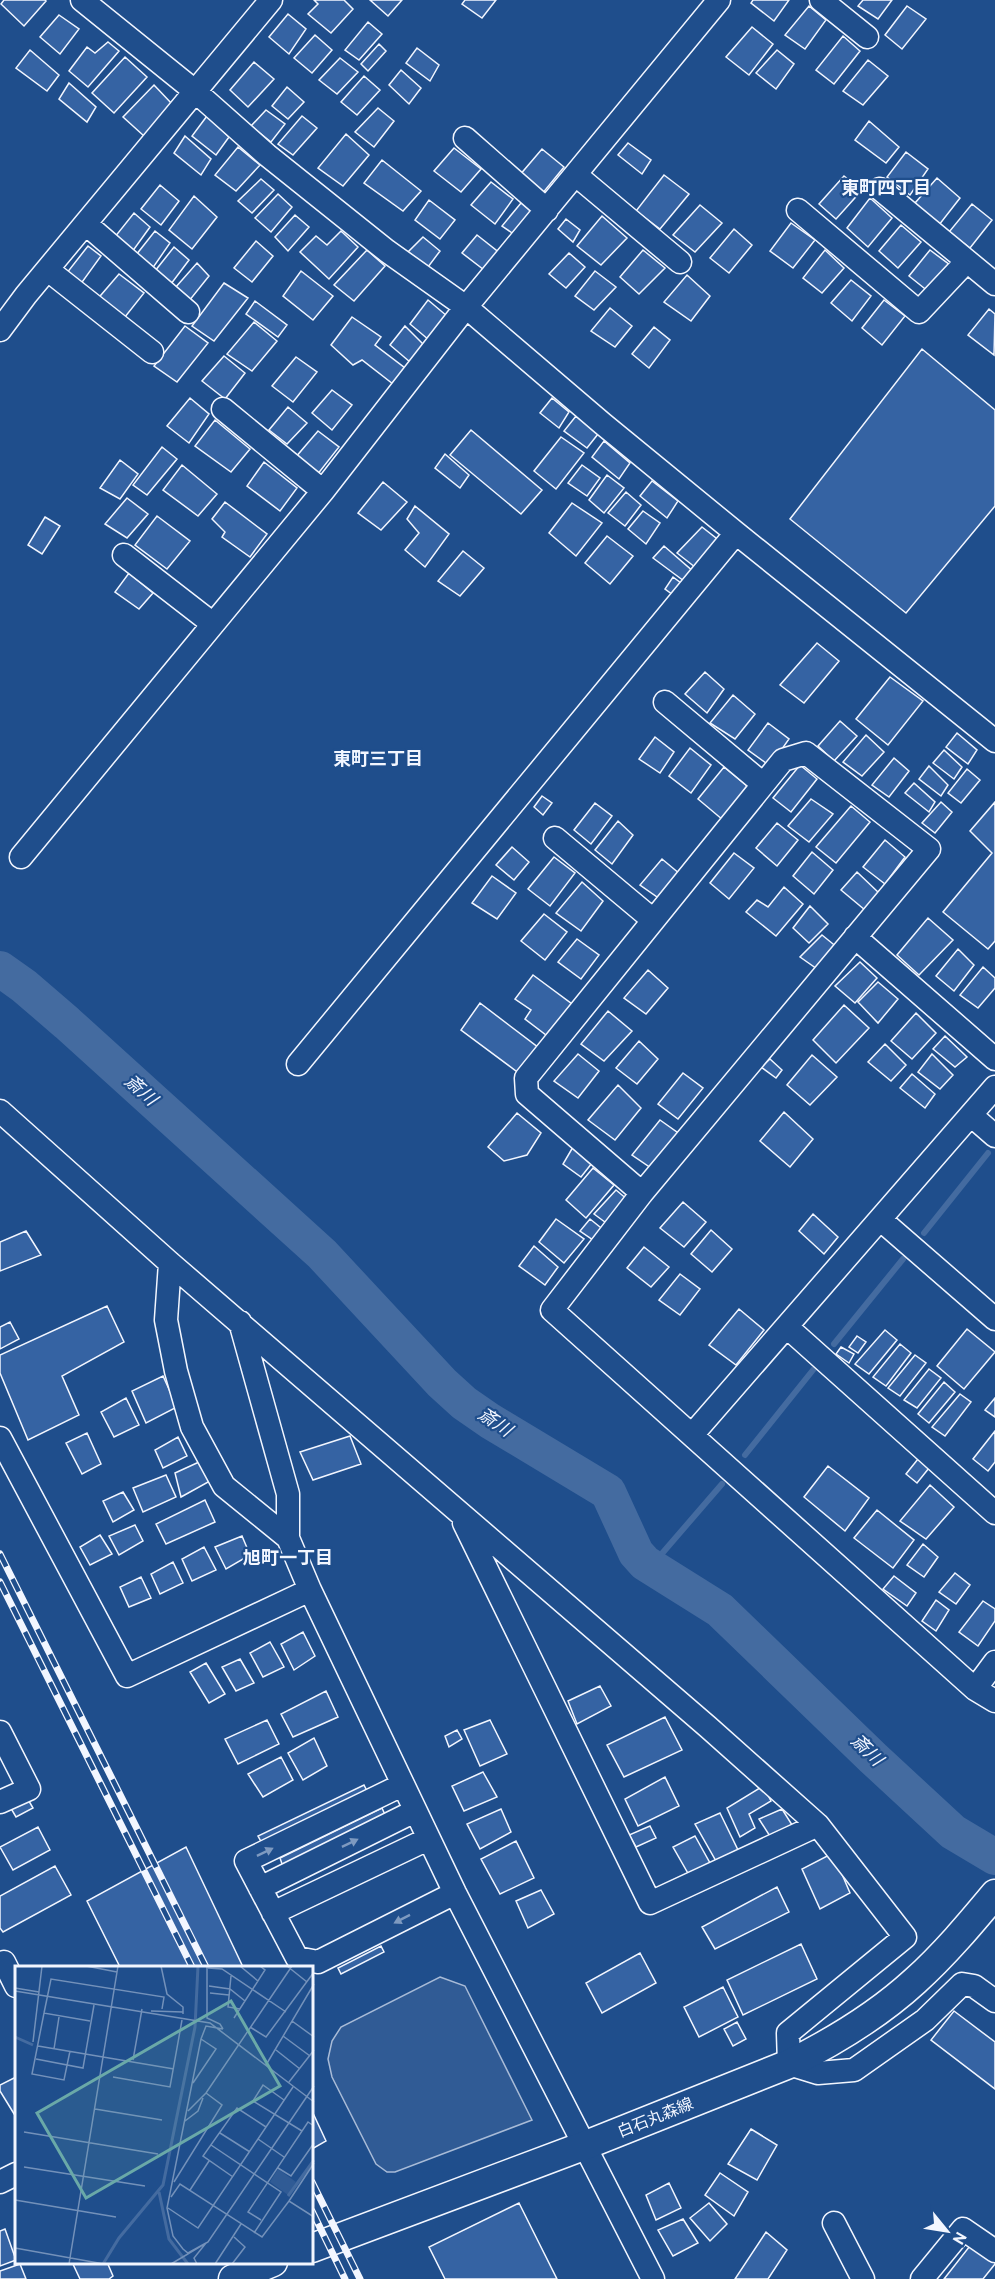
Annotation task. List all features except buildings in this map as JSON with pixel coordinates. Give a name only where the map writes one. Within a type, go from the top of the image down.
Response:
[{"type":"main road","name":"白石丸森線","points":[[314,2247],[586,2145],[789,2064],[820,2049],[854,2027],[914,1982],[995,1894]]},
{"type":"street","points":[[82,0],[196,92],[267,155],[369,237],[466,307],[603,424],[995,741]]},
{"type":"street","points":[[0,330],[271,0]]},
{"type":"street","points":[[21,857],[323,491],[466,307],[719,0]]},
{"type":"street","points":[[821,0],[867,37]]},
{"type":"street","points":[[465,138],[547,210]]},
{"type":"street","points":[[576,175],[680,262]]},
{"type":"street","points":[[880,189],[995,284]]},
{"type":"street","points":[[798,210],[920,312],[967,261]]},
{"type":"street","points":[[86,224],[188,312]]},
{"type":"street","points":[[48,270],[152,352]]},
{"type":"street","points":[[223,408],[323,491]]},
{"type":"street","points":[[298,1064],[736,533]]},
{"type":"street","points":[[124,555],[213,624]]},
{"type":"street","points":[[665,702],[763,784]]},
{"type":"street","points":[[642,1193],[527,1094],[526,1078],[783,760],[806,753],[929,849],[642,1193],[552,1310],[975,1689],[995,1701]]},
{"type":"street","points":[[555,838],[654,920]]},
{"type":"street","points":[[855,937],[995,1059]]},
{"type":"street","points":[[692,1435],[995,1087]]},
{"type":"street","points":[[0,1111],[10,1132],[240,1322],[818,1825],[905,1937],[788,2033],[789,2064],[818,2073],[854,2070],[925,2020],[962,1984],[974,1986],[995,2001]]},
{"type":"street","points":[[972,1116],[995,1136]]},
{"type":"street","points":[[881,1220],[995,1319]]},
{"type":"street","points":[[170,1263],[166,1320],[176,1371],[192,1427],[224,1486],[288,1538]]},
{"type":"street","points":[[240,1322],[288,1494],[288,1538],[310,1590],[428,1839],[653,2279]]},
{"type":"street","points":[[787,1327],[995,1513]]},
{"type":"street","points":[[0,1438],[127,1676],[310,1590]]},
{"type":"street","points":[[459,1514],[650,1903],[818,1825]]},
{"type":"street","points":[[975,1689],[995,1662]]},
{"type":"street","points":[[0,1732],[29,1789],[0,1803]]},
{"type":"street","points":[[402,1785],[246,1862],[297,1958],[318,1962],[455,1893]]},
{"type":"street","points":[[260,1888],[415,1811]]},
{"type":"street","points":[[273,1913],[428,1839]]},
{"type":"street","points":[[0,1964],[4,1962],[15,1984]]},
{"type":"street","points":[[0,2182],[15,2174]]},
{"type":"street","points":[[834,2223],[863,2279]]},
{"type":"street","points":[[922,2279],[963,2229],[995,2251]]},
{"type":"shaded area","points":[[440,1977],[465,1986],[532,2120],[395,2172],[387,2172],[376,2164],[332,2077],[328,2059],[332,2041],[341,2027]]},
{"type":"waterway","name":"斎川","points":[[0,969],[24,986],[67,1023],[322,1254],[442,1383],[464,1403],[608,1492],[636,1553],[645,1563],[720,1610],[953,1832],[995,1857]]},
{"type":"waterway","points":[[924,1233],[988,1153]]},
{"type":"waterway","points":[[834,1344],[903,1259]]},
{"type":"waterway","points":[[745,1455],[813,1370]]},
{"type":"waterway","points":[[652,1568],[722,1484]]},
{"type":"railway","points":[[0,1554],[206,1966]]},
{"type":"railway","points":[[0,1582],[192,1966]]},
{"type":"railway","points":[[314,2186],[360,2279]]},
{"type":"railway","points":[[314,2215],[345,2279]]},
{"type":"district","name":"東町四丁目","points":[[886,188]]},
{"type":"district","name":"東町三丁目","points":[[378,759]]},
{"type":"district","name":"旭町一丁目","points":[[288,1558]]}]
